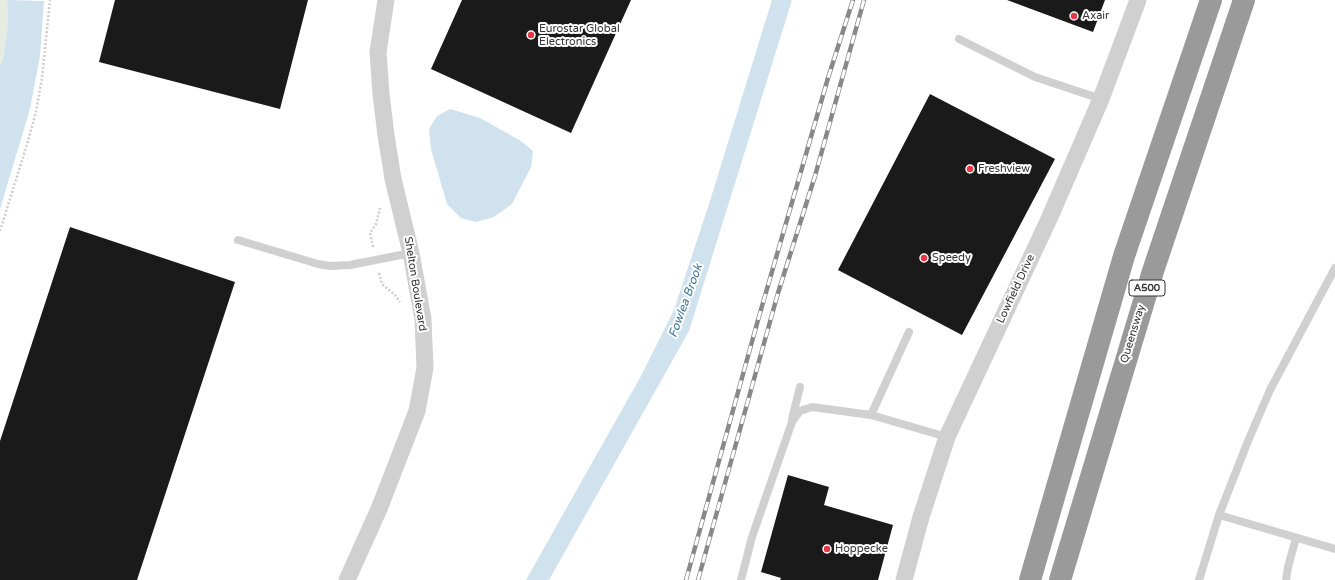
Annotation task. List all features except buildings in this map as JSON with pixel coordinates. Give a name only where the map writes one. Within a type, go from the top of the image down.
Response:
[{"type":"highway","name":"A500","points":[[1030,580],[1124,256],[1212,0]]},
{"type":"highway","name":"Queensway","points":[[1060,580],[1153,271],[1244,0]]},
{"type":"highway","points":[[1023,580],[1068,449]]},
{"type":"street","name":"Shelton Boulevard","points":[[347,580],[380,510],[417,411],[425,368],[423,326],[412,253],[393,179],[381,94],[378,52],[386,0]]},
{"type":"street","name":"Lowfield Drive","points":[[904,580],[921,517],[946,437],[1049,219],[1101,99],[1138,0]]},
{"type":"lane","points":[[959,39],[1035,77],[1101,99]]},
{"type":"lane","points":[[238,240],[318,264],[330,266],[350,265],[412,253]]},
{"type":"lane","points":[[1200,580],[1219,515],[1270,390],[1335,268]]},
{"type":"lane","points":[[871,415],[909,332]]},
{"type":"lane","points":[[741,580],[752,536],[792,422],[800,387]]},
{"type":"lane","points":[[792,422],[800,411],[812,407],[871,415],[946,437]]},
{"type":"lane","points":[[1219,515],[1335,549]]},
{"type":"lane","points":[[1286,580],[1296,538]]},
{"type":"path","points":[[0,231],[36,112],[42,78],[50,0]]},
{"type":"path","points":[[382,284],[395,295],[403,306]]},
{"type":"shaded area","points":[[0,0],[7,0],[8,16],[7,32],[0,73]]},
{"type":"water","points":[[7,0],[44,1],[40,56],[30,109],[0,209],[0,68],[7,32]]},
{"type":"water","name":"Fowlea Brook","points":[[772,0],[792,0],[689,331],[549,580],[526,580],[641,376],[674,310],[709,204]]},
{"type":"water","points":[[450,109],[480,118],[521,141],[533,151],[531,167],[512,204],[494,217],[476,222],[461,218],[447,204],[431,149],[429,129],[437,116]]},
{"type":"railway","points":[[686,580],[758,320],[828,78],[853,0]]},
{"type":"railway","points":[[698,580],[778,293],[815,176],[864,0]]},
{"type":"place","name":"Axair","points":[[1074,16]]},
{"type":"place","name":"Eurostar Global Electronics","points":[[531,35]]},
{"type":"place","name":"Freshview","points":[[970,169]]},
{"type":"place","name":"Speedy","points":[[924,258]]},
{"type":"place","name":"Hoppecke","points":[[827,549]]}]
